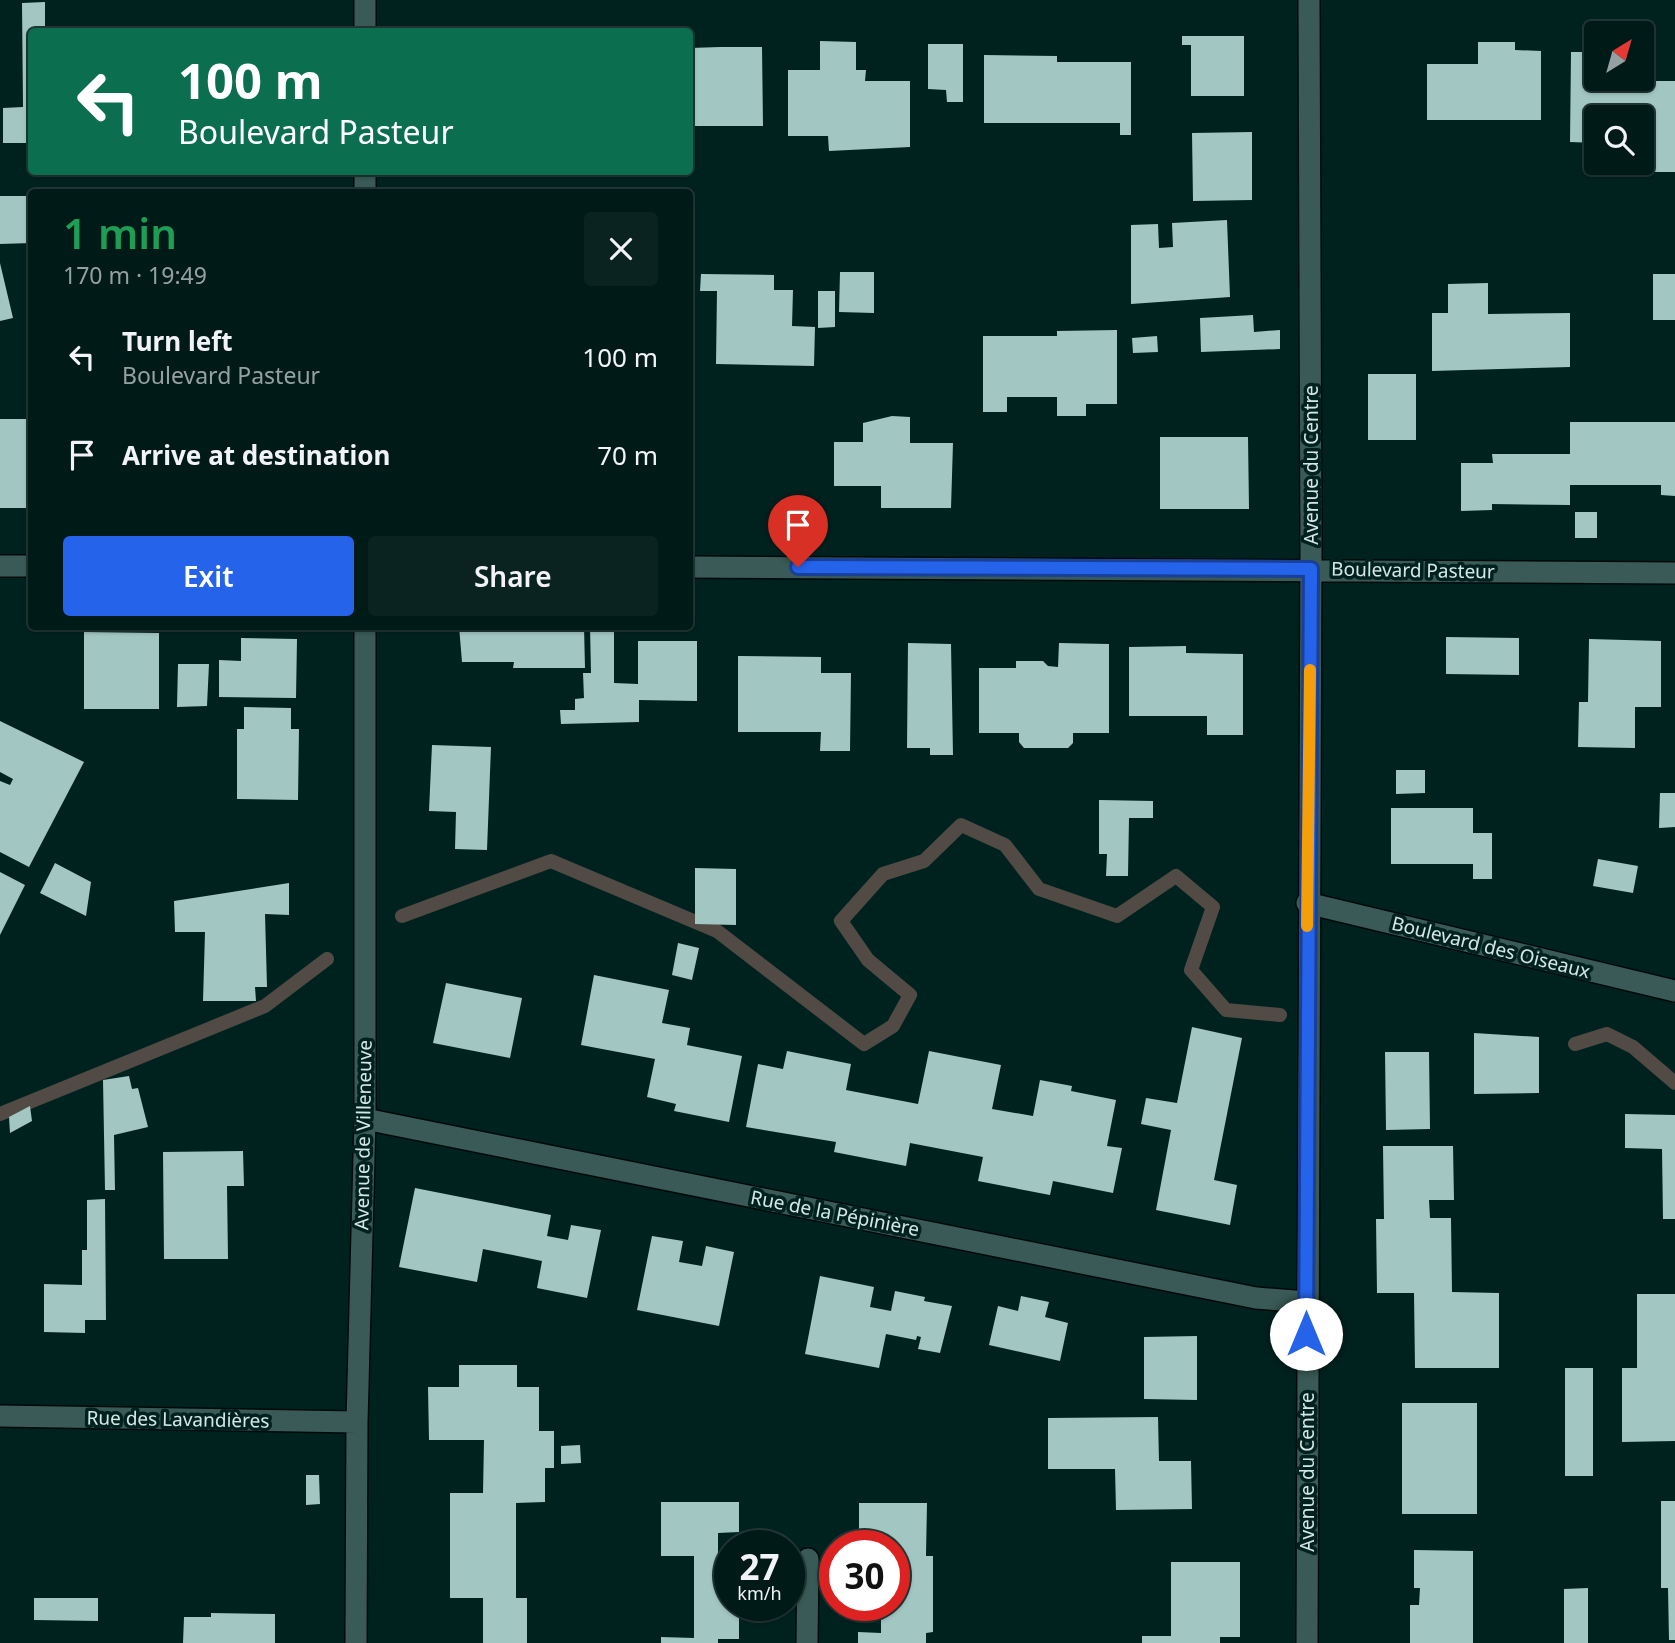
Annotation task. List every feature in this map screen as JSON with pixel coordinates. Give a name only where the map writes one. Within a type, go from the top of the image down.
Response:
[{"type":"street","points":[[365,0],[365,28]]},
{"type":"street","name":"Avenue du Centre","points":[[1307,1643],[1307,903],[1311,569],[1309,0]]},
{"type":"street","points":[[0,566],[28,566]]},
{"type":"street","name":"Boulevard Pasteur","points":[[693,567],[1675,573]]},
{"type":"street","name":"Avenue de Villeneuve","points":[[356,1643],[357,1422],[365,1119],[365,630]]},
{"type":"street","name":"Boulevard des Oiseaux","points":[[1307,903],[1675,991]]},
{"type":"street","name":"Rue de la Pépinière","points":[[365,1119],[1256,1298],[1307,1302]]},
{"type":"street","name":"Rue des Lavandières","points":[[0,1416],[357,1422]]},
{"type":"street","points":[[807,1643],[808,1559]]},
{"type":"building","points":[[45,2],[45,28],[28,28],[28,143],[3,143],[3,108],[23,107],[22,3]]},
{"type":"building","points":[[1182,36],[1244,36],[1244,96],[1191,96],[1191,45],[1182,45]]},
{"type":"building","points":[[820,41],[856,42],[856,70],[866,70],[865,81],[910,81],[910,147],[829,151],[828,136],[788,136],[788,70],[820,70]]},
{"type":"building","points":[[1478,42],[1515,42],[1515,50],[1541,51],[1541,120],[1427,120],[1427,64],[1478,64]]},
{"type":"building","points":[[928,44],[963,44],[963,102],[947,102],[946,90],[928,89]]},
{"type":"building","points":[[762,47],[763,126],[693,126],[693,48]]},
{"type":"building","points":[[1571,52],[1584,52],[1584,91],[1654,91],[1654,81],[1675,81],[1675,172],[1654,172],[1654,105],[1584,105],[1584,143],[1570,142]]},
{"type":"building","points":[[984,55],[1057,56],[1057,62],[1131,62],[1131,135],[1120,135],[1120,123],[984,123]]},
{"type":"building","points":[[1252,132],[1252,200],[1193,201],[1192,133]]},
{"type":"building","points":[[0,196],[28,196],[28,243],[0,244]]},
{"type":"building","points":[[1227,220],[1230,297],[1131,304],[1131,225],[1158,224],[1159,248],[1173,247],[1172,223]]},
{"type":"building","points":[[0,263],[13,318],[0,321]]},
{"type":"building","points":[[840,272],[874,272],[874,313],[839,312]]},
{"type":"building","points":[[701,274],[774,275],[774,290],[793,290],[792,326],[815,327],[814,366],[716,364],[717,291],[700,291]]},
{"type":"building","points":[[1653,274],[1675,274],[1675,320],[1653,320]]},
{"type":"building","points":[[1488,283],[1488,314],[1570,313],[1570,367],[1432,371],[1432,313],[1448,313],[1448,284]]},
{"type":"building","points":[[818,291],[835,291],[835,327],[818,328]]},
{"type":"building","points":[[1253,315],[1254,332],[1280,330],[1280,349],[1201,352],[1200,318]]},
{"type":"building","points":[[1117,330],[1117,404],[1086,404],[1086,416],[1057,416],[1057,397],[1007,397],[1007,412],[983,412],[983,336],[1057,336],[1057,331]]},
{"type":"building","points":[[1157,336],[1158,352],[1133,353],[1132,338]]},
{"type":"building","points":[[1368,374],[1416,374],[1416,440],[1368,440]]},
{"type":"building","points":[[892,416],[910,417],[910,443],[953,443],[951,508],[881,508],[881,486],[834,486],[834,442],[863,442],[863,423]]},
{"type":"building","points":[[0,419],[28,419],[28,508],[0,508]]},
{"type":"building","points":[[1570,422],[1675,422],[1675,496],[1661,495],[1661,485],[1570,485],[1570,505],[1492,504],[1492,510],[1461,511],[1461,463],[1493,463],[1492,454],[1570,454]]},
{"type":"building","points":[[1160,437],[1248,437],[1249,509],[1160,509]]},
{"type":"building","points":[[1575,512],[1597,512],[1597,538],[1575,538]]},
{"type":"building","points":[[459,630],[584,630],[585,668],[513,668],[514,662],[462,662]]},
{"type":"building","points":[[590,630],[614,630],[614,683],[638,684],[638,641],[697,641],[697,701],[639,700],[639,722],[561,724],[560,710],[575,710],[575,699],[584,698],[583,673],[591,673]]},
{"type":"building","points":[[84,632],[159,633],[159,709],[84,709]]},
{"type":"building","points":[[1446,637],[1519,638],[1519,675],[1446,674]]},
{"type":"building","points":[[241,638],[297,639],[296,698],[219,697],[219,660],[241,661]]},
{"type":"building","points":[[1589,639],[1661,641],[1661,707],[1635,707],[1635,748],[1578,747],[1579,702],[1588,702]]},
{"type":"building","points":[[908,643],[951,644],[953,755],[930,755],[930,748],[907,748]]},
{"type":"building","points":[[1059,643],[1109,644],[1109,733],[1073,733],[1073,743],[1068,748],[1024,748],[1019,742],[1019,733],[979,733],[979,668],[1016,668],[1016,661],[1043,661],[1048,666],[1058,667]]},
{"type":"building","points":[[1186,646],[1186,653],[1243,654],[1243,735],[1207,735],[1207,716],[1129,716],[1129,647]]},
{"type":"building","points":[[738,656],[821,657],[821,673],[851,673],[850,751],[820,751],[821,732],[738,732]]},
{"type":"building","points":[[178,664],[209,664],[207,706],[177,707]]},
{"type":"building","points":[[244,707],[291,708],[291,729],[299,729],[298,800],[237,799],[237,729],[244,729]]},
{"type":"building","points":[[0,721],[84,762],[29,867],[0,852],[0,781],[10,785],[13,779],[0,772]]},
{"type":"building","points":[[432,745],[491,747],[487,850],[455,849],[456,812],[429,811]]},
{"type":"building","points":[[1396,770],[1425,770],[1425,793],[1396,794]]},
{"type":"building","points":[[1660,793],[1675,793],[1675,827],[1659,828]]},
{"type":"building","points":[[1099,800],[1153,801],[1153,818],[1129,818],[1128,876],[1106,876],[1107,854],[1099,854]]},
{"type":"building","points":[[1391,808],[1473,808],[1473,833],[1492,833],[1492,879],[1473,879],[1473,864],[1391,864]]},
{"type":"building","points":[[1598,859],[1638,866],[1633,893],[1593,886]]},
{"type":"building","points":[[55,863],[91,882],[86,916],[40,893]]},
{"type":"building","points":[[695,868],[736,869],[736,925],[695,924]]},
{"type":"building","points":[[0,872],[25,885],[0,935]]},
{"type":"building","points":[[289,883],[289,915],[265,914],[267,987],[255,987],[256,1001],[203,1001],[205,932],[175,932],[174,901]]},
{"type":"building","points":[[678,943],[699,948],[692,980],[672,975]]},
{"type":"building","points":[[594,975],[669,990],[662,1023],[690,1028],[687,1045],[742,1056],[729,1122],[674,1111],[676,1104],[647,1097],[655,1059],[581,1045]]},
{"type":"building","points":[[446,983],[522,998],[510,1058],[433,1043]]},
{"type":"building","points":[[1192,1027],[1242,1038],[1214,1180],[1237,1185],[1230,1225],[1156,1210],[1171,1130],[1141,1124],[1146,1098],[1177,1103]]},
{"type":"building","points":[[1474,1033],[1539,1037],[1539,1093],[1474,1094]]},
{"type":"building","points":[[787,1051],[851,1064],[846,1090],[918,1104],[929,1051],[1001,1065],[992,1109],[1033,1116],[1040,1080],[1072,1086],[1071,1091],[1116,1100],[1107,1146],[1122,1148],[1113,1193],[1053,1181],[1050,1195],[978,1181],[983,1157],[910,1143],[906,1166],[834,1152],[836,1142],[746,1127],[758,1064],[783,1069]]},
{"type":"building","points":[[1385,1052],[1429,1052],[1430,1129],[1386,1130]]},
{"type":"building","points":[[129,1076],[132,1089],[138,1088],[148,1127],[114,1135],[115,1190],[105,1190],[103,1080]]},
{"type":"building","points":[[30,1106],[32,1121],[10,1133],[9,1117]]},
{"type":"building","points":[[1625,1114],[1675,1115],[1675,1219],[1663,1219],[1662,1149],[1625,1148]]},
{"type":"building","points":[[1383,1146],[1453,1146],[1454,1200],[1429,1200],[1430,1218],[1451,1218],[1452,1292],[1499,1293],[1499,1368],[1415,1368],[1414,1293],[1377,1293],[1376,1219],[1384,1219]]},
{"type":"building","points":[[243,1151],[244,1186],[227,1186],[228,1259],[164,1259],[163,1152]]},
{"type":"building","points":[[415,1188],[551,1215],[547,1236],[568,1240],[571,1225],[601,1230],[587,1298],[537,1288],[542,1261],[483,1249],[477,1282],[399,1267]]},
{"type":"building","points":[[105,1199],[106,1320],[85,1320],[85,1333],[44,1332],[44,1284],[82,1285],[82,1250],[87,1250],[87,1200]]},
{"type":"building","points":[[652,1236],[683,1241],[679,1262],[702,1266],[706,1246],[734,1252],[719,1326],[637,1310]]},
{"type":"building","points":[[820,1276],[874,1287],[870,1307],[891,1311],[895,1291],[925,1297],[924,1301],[952,1306],[940,1353],[918,1349],[921,1337],[917,1336],[916,1340],[886,1334],[879,1368],[805,1354]]},
{"type":"building","points":[[1637,1294],[1675,1294],[1675,1441],[1622,1442],[1622,1368],[1637,1368]]},
{"type":"building","points":[[1021,1296],[1049,1302],[1045,1317],[1068,1323],[1060,1361],[989,1345],[998,1306],[1018,1311]]},
{"type":"building","points":[[1197,1336],[1197,1400],[1144,1399],[1144,1337]]},
{"type":"building","points":[[459,1365],[517,1365],[517,1387],[539,1387],[539,1431],[554,1431],[554,1468],[545,1468],[545,1502],[516,1503],[516,1598],[527,1598],[527,1643],[483,1643],[483,1598],[450,1598],[450,1493],[483,1493],[484,1440],[429,1440],[428,1387],[459,1387]]},
{"type":"building","points":[[1565,1368],[1593,1368],[1593,1476],[1565,1476]]},
{"type":"building","points":[[1402,1403],[1477,1403],[1477,1514],[1402,1514]]},
{"type":"building","points":[[1158,1417],[1159,1461],[1191,1461],[1192,1509],[1116,1510],[1115,1469],[1048,1469],[1048,1418]]},
{"type":"building","points":[[580,1445],[581,1463],[561,1464],[561,1446]]},
{"type":"building","points":[[306,1475],[319,1475],[320,1504],[306,1505]]},
{"type":"building","points":[[1661,1501],[1675,1501],[1675,1640],[1669,1640],[1668,1588],[1661,1588]]},
{"type":"building","points":[[661,1502],[739,1502],[739,1530],[714,1530],[714,1621],[739,1621],[739,1639],[718,1639],[718,1643],[661,1643],[661,1637],[694,1638],[694,1556],[661,1556]]},
{"type":"building","points":[[859,1503],[927,1503],[926,1556],[933,1556],[933,1632],[926,1633],[926,1643],[858,1643],[858,1632],[881,1633],[881,1621],[910,1621],[910,1530],[859,1530]]},
{"type":"building","points":[[1414,1550],[1473,1551],[1473,1643],[1410,1643],[1410,1605],[1419,1605],[1420,1588],[1414,1588]]},
{"type":"building","points":[[1171,1562],[1240,1562],[1240,1637],[1220,1637],[1220,1643],[1142,1643],[1142,1636],[1171,1636]]},
{"type":"building","points":[[1588,1588],[1588,1643],[1564,1643],[1564,1589]]},
{"type":"building","points":[[34,1598],[98,1598],[98,1621],[34,1620]]},
{"type":"building","points":[[211,1613],[275,1614],[275,1643],[183,1643],[184,1617],[211,1617]]},
{"type":"waterway","points":[[402,916],[551,861],[717,931],[864,1044],[893,1026],[910,995],[868,960],[841,921],[883,874],[924,861],[961,825],[1005,845],[1039,889],[1117,916],[1176,876],[1213,907],[1191,970],[1226,1010],[1280,1015]]},
{"type":"waterway","points":[[0,1114],[265,1006],[327,959]]},
{"type":"waterway","points":[[1575,1044],[1607,1034],[1633,1047],[1675,1083]]},
{"type":"slow traffic","points":[[1307,926],[1310,670]]},
{"type":"route","points":[[798,567],[1311,569],[1306,1334]]}]
